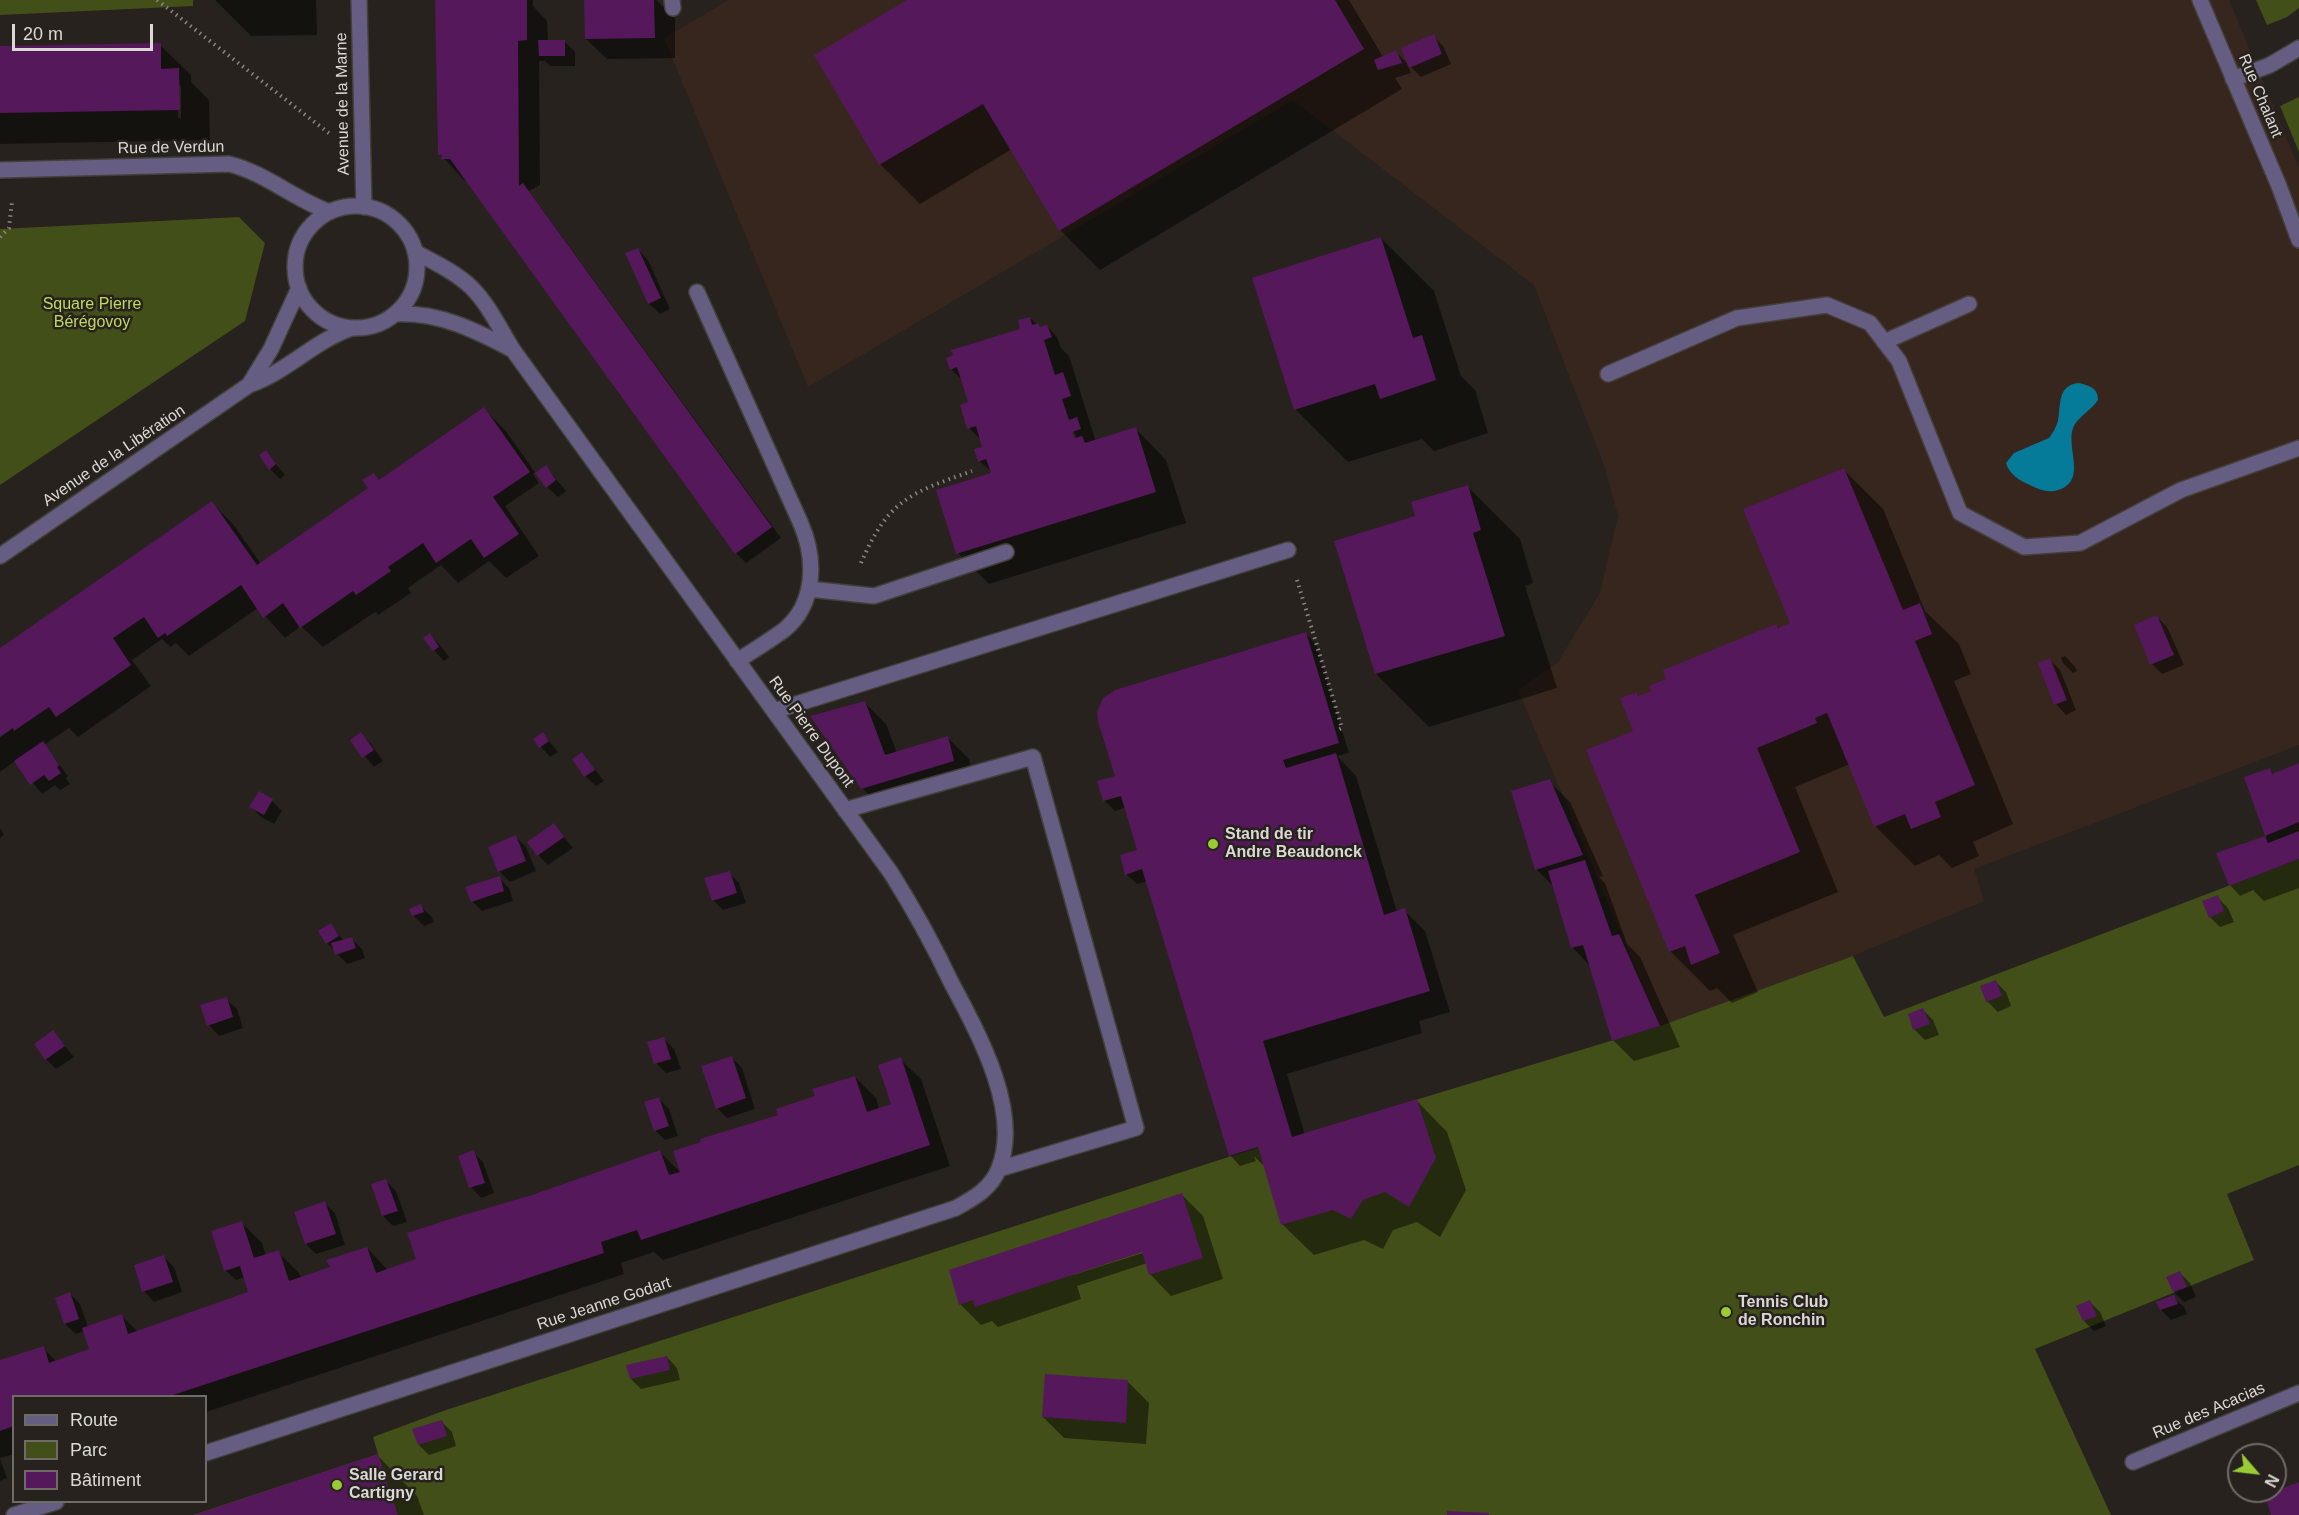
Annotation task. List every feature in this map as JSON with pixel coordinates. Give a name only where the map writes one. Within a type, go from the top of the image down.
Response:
[{"type":"street","name":"Avenue de la Marne","points":[[359,0],[363,207]]},
{"type":"street","name":"Rue Chalant","points":[[2200,0],[2279,186],[2299,240]]},
{"type":"street","points":[[2233,79],[2270,65],[2299,48]]},
{"type":"street","name":"Rue de Verdun","points":[[0,170],[229,164],[250,170],[301,199],[330,212]]},
{"type":"street","points":[[352,206],[363,207],[381,212],[396,222],[408,235],[415,252],[417,268],[414,285],[407,300],[396,314],[375,325],[352,328],[338,326],[314,312],[299,288],[295,273],[300,244],[307,231],[317,220],[330,212],[352,206]]},
{"type":"street","name":"Rue Pierre Dupont","points":[[415,252],[446,269],[470,287],[491,312],[513,350],[891,873],[914,910],[977,1033],[1000,1098],[1005,1129],[1004,1148],[999,1168]]},
{"type":"street","name":"Avenue de la Libération","points":[[249,385],[271,349],[299,288]]},
{"type":"street","points":[[697,292],[809,543],[812,564],[809,589],[800,611],[785,629],[737,661]]},
{"type":"street","points":[[1884,342],[1969,304]]},
{"type":"street","points":[[1608,374],[1737,318],[1827,305],[1870,323],[1899,361],[1960,513],[2024,547],[2080,543],[2181,490],[2299,448]]},
{"type":"street","name":"Rue Pierre Dupont","points":[[396,314],[418,313],[448,320],[513,350]]},
{"type":"street","name":"Avenue de la Libération","points":[[0,556],[249,385],[274,375],[323,341],[352,328]]},
{"type":"street","points":[[774,711],[1288,550]]},
{"type":"street","points":[[809,589],[874,596],[1006,552]]},
{"type":"street","points":[[845,810],[1033,757],[1136,1128],[999,1168]]},
{"type":"street","name":"Rue Jeanne Godart","points":[[207,1453],[956,1208],[975,1198],[990,1184],[999,1168]]},
{"type":"street","name":"Rue des Acacias","points":[[2133,1462],[2299,1393]]},
{"type":"street","points":[[14,1515],[53,1503]]},
{"type":"path","points":[[158,0],[362,158]]},
{"type":"path","points":[[846,592],[873,534],[897,504],[927,486],[972,471]]},
{"type":"path","points":[[1288,550],[1341,729],[1336,731]]},
{"type":"shaded area","points":[[729,0],[2229,0],[2299,168],[2299,745],[1974,869],[1984,901],[1853,956],[1660,1026],[1518,690],[1558,662],[1600,593],[1618,516],[1605,468],[1534,285],[1293,100],[808,387],[664,38]]},
{"type":"green space","points":[[0,0],[193,0],[193,6],[0,15]]},
{"type":"green space","points":[[2256,0],[2299,0],[2299,8],[2287,17],[2267,25]]},
{"type":"green space","points":[[2299,97],[2299,152],[2280,106]]},
{"type":"green space","name":"Square Pierre Bérégovoy","points":[[239,217],[265,243],[245,321],[0,485],[0,229]]},
{"type":"green space","points":[[2299,859],[2299,1165],[2227,1194],[2254,1260],[2035,1349],[2111,1515],[193,1515],[378,1454],[373,1437],[446,1410],[1247,1151],[1660,1026],[1853,956],[1884,1017]]},
{"type":"water","points":[[2079,383],[2095,390],[2098,400],[2077,421],[2072,432],[2073,477],[2069,484],[2061,489],[2041,490],[2012,474],[2006,463],[2014,453],[2049,438],[2058,421],[2063,392]]},
{"type":"building","points":[[435,0],[527,0],[527,40],[518,41],[519,186],[523,183],[772,527],[735,554],[450,159],[441,159],[442,155],[438,155]]},
{"type":"building","points":[[584,0],[654,0],[655,38],[585,39]]},
{"type":"building","points":[[907,0],[1335,0],[1364,49],[1059,231],[983,104],[879,165],[814,55]]},
{"type":"building","points":[[1434,34],[1442,54],[1409,68],[1401,48]]},
{"type":"building","points":[[538,40],[565,40],[565,56],[539,56]]},
{"type":"building","points":[[161,43],[161,69],[179,68],[180,110],[0,113],[0,46]]},
{"type":"building","points":[[1396,50],[1402,63],[1378,70],[1374,60]]},
{"type":"building","points":[[1381,237],[1413,338],[1422,335],[1436,380],[1380,399],[1375,384],[1294,410],[1252,278]]},
{"type":"building","points":[[638,248],[661,298],[648,304],[625,253]]},
{"type":"building","points":[[1030,317],[1032,325],[1038,323],[1040,327],[1047,325],[1052,337],[1044,340],[1055,375],[1063,372],[1071,396],[1062,399],[1069,420],[1077,417],[1081,429],[1072,432],[1075,438],[1082,436],[1085,443],[1136,427],[1156,492],[956,554],[936,490],[991,473],[986,459],[978,462],[974,449],[982,447],[976,426],[967,429],[960,405],[968,402],[957,367],[950,370],[946,358],[953,355],[951,350],[1020,329],[1018,320]]},
{"type":"building","points":[[484,407],[530,472],[493,497],[519,534],[484,558],[471,539],[436,563],[423,543],[388,567],[391,571],[356,595],[353,591],[300,628],[283,603],[263,618],[241,585],[167,636],[165,633],[158,638],[144,617],[113,638],[131,665],[56,717],[49,707],[14,731],[13,728],[0,737],[0,648],[212,501],[257,565],[368,488],[362,480],[374,473],[379,480]]},
{"type":"building","points":[[266,450],[276,464],[269,470],[259,455]]},
{"type":"building","points":[[546,465],[556,480],[546,488],[535,473]]},
{"type":"building","points":[[1844,468],[1903,610],[1920,603],[1932,634],[1915,641],[1975,785],[1935,802],[1941,817],[1911,829],[1905,814],[1874,827],[1827,713],[1815,718],[1817,723],[1757,748],[1800,852],[1695,895],[1720,953],[1691,965],[1685,946],[1669,952],[1586,750],[1633,731],[1620,698],[1637,692],[1638,696],[1651,691],[1649,686],[1666,679],[1663,670],[1776,624],[1778,628],[1790,623],[1743,509]]},
{"type":"building","points":[[1468,485],[1481,530],[1473,533],[1505,636],[1375,674],[1334,541],[1415,516],[1411,502]]},
{"type":"building","points":[[2157,615],[2174,655],[2150,665],[2134,625]]},
{"type":"building","points":[[1306,632],[1339,743],[1283,760],[1286,768],[1336,753],[1384,915],[1405,908],[1430,991],[1263,1041],[1292,1137],[1417,1099],[1436,1158],[1409,1207],[1385,1192],[1363,1200],[1351,1219],[1333,1210],[1281,1225],[1258,1147],[1229,1156],[1142,869],[1125,875],[1120,855],[1137,850],[1121,796],[1103,801],[1097,781],[1115,776],[1097,712],[1103,698],[1115,690]]},
{"type":"building","points":[[430,633],[439,647],[433,651],[423,638]]},
{"type":"building","points":[[2050,658],[2067,700],[2054,705],[2038,663]]},
{"type":"building","points":[[865,701],[885,755],[948,736],[954,761],[861,789],[810,716]]},
{"type":"building","points":[[361,732],[374,750],[362,758],[350,740]]},
{"type":"building","points":[[543,732],[549,741],[539,748],[533,739]]},
{"type":"building","points":[[43,741],[59,765],[57,767],[61,773],[49,781],[44,775],[30,785],[14,761]]},
{"type":"building","points":[[582,752],[595,770],[584,777],[572,759]]},
{"type":"building","points":[[2299,763],[2299,822],[2265,836],[2244,777],[2270,768],[2272,774]]},
{"type":"building","points":[[1550,779],[1583,855],[1535,870],[1511,791]]},
{"type":"building","points":[[259,791],[273,799],[264,815],[249,807]]},
{"type":"building","points":[[554,823],[564,837],[537,856],[527,842]]},
{"type":"building","points":[[2299,831],[2299,859],[2229,886],[2216,853],[2265,836],[2268,843]]},
{"type":"building","points":[[516,835],[526,861],[498,872],[488,847]]},
{"type":"building","points":[[1585,860],[1612,936],[1619,934],[1660,1026],[1612,1041],[1583,945],[1571,948],[1548,871]]},
{"type":"building","points":[[730,871],[737,893],[712,901],[704,878]]},
{"type":"building","points":[[500,876],[504,891],[471,902],[465,887]]},
{"type":"building","points":[[2218,895],[2224,911],[2209,918],[2202,901]]},
{"type":"building","points":[[421,904],[424,912],[412,916],[409,909]]},
{"type":"building","points":[[331,923],[339,936],[326,944],[318,931]]},
{"type":"building","points":[[352,937],[356,948],[335,955],[331,943]]},
{"type":"building","points":[[1996,980],[2002,996],[1986,1002],[1980,986]]},
{"type":"building","points":[[227,997],[233,1017],[207,1026],[200,1005]]},
{"type":"building","points":[[1923,1008],[1930,1024],[1913,1030],[1908,1014]]},
{"type":"building","points":[[53,1030],[65,1046],[45,1060],[34,1044]]},
{"type":"building","points":[[664,1037],[671,1059],[654,1064],[647,1042]]},
{"type":"building","points":[[732,1056],[746,1098],[716,1109],[701,1066]]},
{"type":"building","points":[[901,1057],[930,1145],[641,1240],[637,1230],[601,1242],[604,1253],[173,1395],[12,1395],[12,1427],[0,1431],[0,1360],[44,1346],[49,1363],[89,1349],[82,1328],[122,1314],[128,1334],[248,1292],[240,1266],[224,1271],[211,1231],[242,1221],[254,1258],[279,1250],[289,1281],[330,1267],[326,1260],[367,1247],[376,1273],[416,1259],[407,1233],[535,1194],[660,1150],[669,1175],[680,1172],[673,1151],[701,1142],[700,1139],[778,1115],[776,1109],[815,1096],[812,1089],[855,1076],[867,1112],[891,1104],[878,1065]]},
{"type":"building","points":[[659,1097],[669,1126],[654,1131],[644,1102]]},
{"type":"building","points":[[474,1150],[485,1183],[469,1188],[458,1156]]},
{"type":"building","points":[[386,1179],[398,1211],[382,1216],[371,1184]]},
{"type":"building","points":[[1182,1193],[1203,1258],[1149,1275],[1142,1252],[975,1307],[973,1300],[959,1305],[949,1270]]},
{"type":"building","points":[[325,1201],[336,1234],[305,1244],[294,1212]]},
{"type":"building","points":[[164,1255],[173,1282],[142,1292],[134,1265]]},
{"type":"building","points":[[2180,1271],[2187,1287],[2173,1292],[2166,1277]]},
{"type":"building","points":[[70,1292],[79,1319],[64,1324],[55,1298]]},
{"type":"building","points":[[2174,1295],[2178,1304],[2160,1310],[2156,1302]]},
{"type":"building","points":[[2090,1300],[2097,1316],[2083,1321],[2076,1306]]},
{"type":"building","points":[[667,1356],[670,1370],[630,1379],[626,1365]]},
{"type":"building","points":[[1045,1374],[1128,1380],[1126,1423],[1042,1417]]},
{"type":"building","points":[[442,1420],[447,1436],[418,1445],[412,1429]]},
{"type":"building","name":"Salle Gerard Cartigny","points":[[378,1454],[398,1515],[194,1515]]},
{"type":"building","points":[[2299,1482],[2299,1515],[2271,1515],[2267,1503],[2287,1503],[2287,1487]]},
{"type":"building","points":[[1447,1511],[1489,1513],[1489,1515],[1447,1515]]},
{"type":"place","name":"Stand de tir Andre Beaudonck","points":[[1213,844]]},
{"type":"place","name":"Tennis Club de Ronchin","points":[[1726,1312]]},
{"type":"place","name":"Salle Gerard Cartigny","points":[[337,1485]]}]
